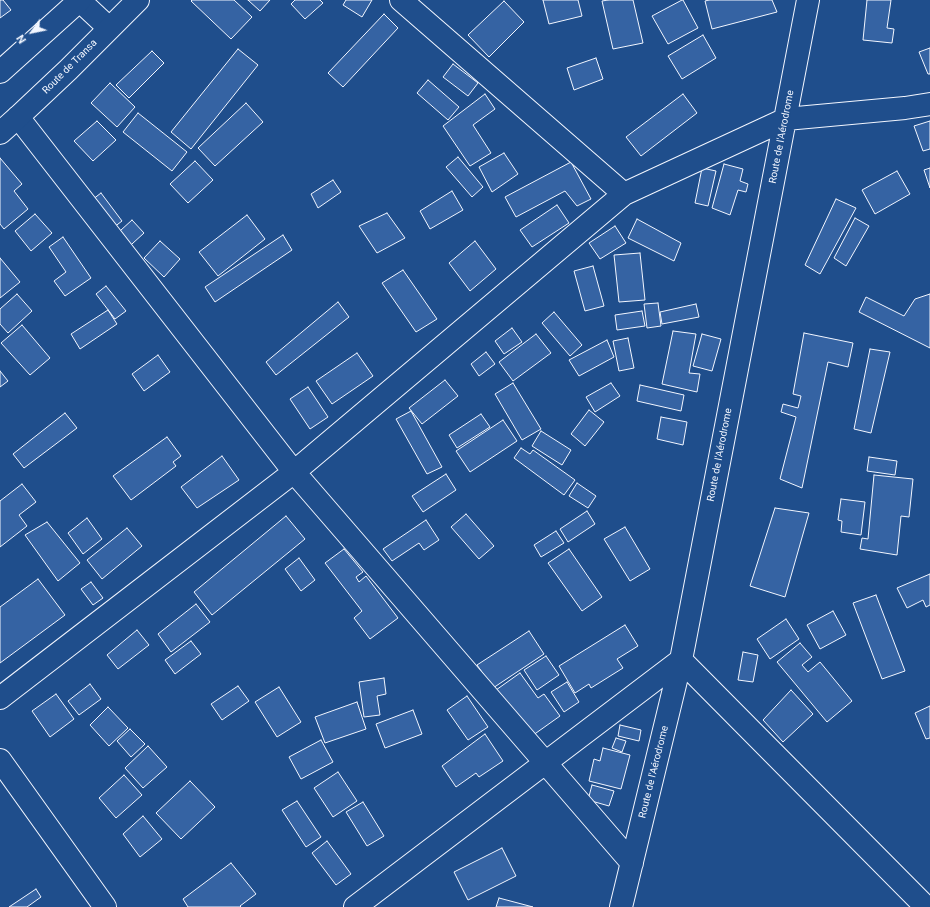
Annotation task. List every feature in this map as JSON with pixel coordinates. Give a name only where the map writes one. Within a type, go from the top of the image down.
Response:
[{"type":"street","points":[[0,72],[80,0],[109,28]]},
{"type":"street","name":"Route de Transa","points":[[0,133],[68,70],[138,0]]},
{"type":"street","points":[[401,0],[624,194]]},
{"type":"street","name":"Route de l'Aérodrome","points":[[621,907],[681,660],[808,0]]},
{"type":"street","points":[[0,698],[294,472],[624,194],[786,119],[905,108],[930,104]]},
{"type":"street","points":[[18,117],[294,472],[632,863]]},
{"type":"street","points":[[355,907],[681,660],[926,907]]},
{"type":"street","points":[[0,760],[105,907]]},
{"type":"building","points":[[0,0],[3,0],[11,10],[0,18]]},
{"type":"building","points":[[234,0],[252,17],[231,39],[191,1]]},
{"type":"building","points":[[248,0],[270,0],[260,11]]},
{"type":"building","points":[[295,0],[320,0],[323,3],[305,19],[291,4]]},
{"type":"building","points":[[346,0],[372,0],[362,17],[343,5]]},
{"type":"building","points":[[543,0],[578,0],[582,16],[549,24]]},
{"type":"building","points":[[633,0],[643,43],[613,49],[602,1]]},
{"type":"building","points":[[682,0],[698,28],[668,44],[652,16]]},
{"type":"building","points":[[772,0],[777,12],[712,29],[705,1]]},
{"type":"building","points":[[867,0],[891,0],[887,28],[894,29],[892,43],[863,40]]},
{"type":"building","points":[[504,1],[524,22],[489,57],[468,35]]},
{"type":"building","points":[[384,14],[398,28],[343,87],[328,73]]},
{"type":"building","points":[[703,35],[716,58],[682,79],[668,56]]},
{"type":"building","points":[[930,48],[930,74],[928,74],[919,52]]},
{"type":"building","points":[[238,49],[258,65],[191,149],[171,132]]},
{"type":"building","points":[[152,51],[164,63],[129,98],[116,85]]},
{"type":"building","points":[[596,58],[603,79],[574,90],[567,68]]},
{"type":"building","points":[[453,64],[478,83],[468,96],[443,77]]},
{"type":"building","points":[[428,80],[459,107],[448,120],[417,93]]},
{"type":"building","points":[[110,83],[135,107],[117,127],[91,103]]},
{"type":"building","points":[[485,94],[495,109],[473,125],[491,153],[470,166],[443,126]]},
{"type":"building","points":[[683,94],[697,113],[641,156],[626,137]]},
{"type":"building","points":[[246,103],[263,122],[215,166],[198,148]]},
{"type":"building","points":[[138,113],[187,152],[172,171],[123,132]]},
{"type":"building","points":[[97,121],[116,140],[93,161],[74,141]]},
{"type":"building","points":[[930,121],[930,149],[923,151],[914,126]]},
{"type":"building","points":[[504,153],[518,174],[492,192],[479,167]]},
{"type":"building","points":[[458,157],[483,187],[472,197],[446,167]]},
{"type":"building","points":[[0,158],[22,184],[14,191],[28,209],[4,229],[0,224]]},
{"type":"building","points":[[195,161],[213,180],[188,203],[170,184]]},
{"type":"building","points":[[571,162],[591,199],[577,206],[565,191],[516,217],[505,197]]},
{"type":"building","points":[[724,164],[743,169],[740,181],[748,184],[746,192],[738,190],[730,215],[712,208]]},
{"type":"building","points":[[702,168],[716,171],[708,206],[695,203]]},
{"type":"building","points":[[930,168],[930,188],[924,170]]},
{"type":"building","points":[[897,171],[910,194],[875,214],[862,190]]},
{"type":"building","points":[[333,180],[341,192],[318,208],[311,194]]},
{"type":"building","points":[[452,191],[463,210],[430,229],[420,211]]},
{"type":"building","points":[[101,193],[122,221],[109,231],[88,203]]},
{"type":"building","points":[[836,199],[856,208],[820,274],[805,265]]},
{"type":"building","points":[[557,205],[569,223],[532,247],[520,230]]},
{"type":"building","points":[[387,213],[405,238],[377,253],[359,226]]},
{"type":"building","points":[[35,214],[52,233],[31,251],[15,231]]},
{"type":"building","points":[[247,215],[265,239],[218,276],[199,252]]},
{"type":"building","points":[[855,218],[869,226],[846,266],[834,258]]},
{"type":"building","points":[[637,219],[681,243],[674,261],[628,238]]},
{"type":"building","points":[[132,220],[144,233],[121,254],[109,241]]},
{"type":"building","points":[[615,226],[626,243],[600,259],[589,243]]},
{"type":"building","points":[[283,235],[292,250],[215,302],[205,287]]},
{"type":"building","points":[[63,237],[91,278],[65,296],[54,281],[66,272],[49,247]]},
{"type":"building","points":[[160,241],[180,259],[164,277],[144,258]]},
{"type":"building","points":[[475,241],[496,269],[470,291],[449,263]]},
{"type":"building","points":[[640,253],[645,300],[619,302],[614,255]]},
{"type":"building","points":[[0,258],[20,282],[0,298]]},
{"type":"building","points":[[593,266],[604,306],[585,311],[574,271]]},
{"type":"building","points":[[403,270],[437,319],[416,332],[382,283]]},
{"type":"building","points":[[106,286],[126,311],[115,319],[96,294]]},
{"type":"building","points":[[17,294],[32,311],[8,333],[0,324],[0,309]]},
{"type":"building","points":[[930,294],[930,348],[859,312],[866,297],[904,316],[915,299]]},
{"type":"building","points":[[338,302],[349,317],[276,375],[266,362]]},
{"type":"building","points":[[658,303],[661,326],[647,328],[644,304]]},
{"type":"building","points":[[696,304],[699,317],[662,324],[660,312]]},
{"type":"building","points":[[108,310],[117,324],[80,349],[71,334]]},
{"type":"building","points":[[642,311],[645,326],[617,330],[615,315]]},
{"type":"building","points":[[554,312],[582,345],[570,356],[542,323]]},
{"type":"building","points":[[22,325],[50,358],[30,375],[1,343]]},
{"type":"building","points":[[512,328],[522,342],[504,354],[495,341]]},
{"type":"building","points":[[673,331],[696,334],[689,373],[700,374],[697,392],[662,384]]},
{"type":"building","points":[[804,333],[853,343],[848,367],[828,362],[802,488],[780,479],[796,417],[781,412],[783,404],[798,408],[801,396],[793,394]]},
{"type":"building","points":[[536,334],[551,353],[513,381],[499,362]]},
{"type":"building","points":[[702,334],[721,339],[712,371],[693,366]]},
{"type":"building","points":[[628,338],[634,368],[619,371],[613,341]]},
{"type":"building","points":[[607,340],[614,357],[579,376],[569,360]]},
{"type":"building","points":[[870,349],[890,352],[871,433],[854,429]]},
{"type":"building","points":[[486,352],[495,364],[479,376],[471,364]]},
{"type":"building","points":[[357,353],[373,376],[332,404],[316,381]]},
{"type":"building","points":[[158,355],[170,372],[144,391],[132,374]]},
{"type":"building","points":[[0,371],[8,381],[0,387]]},
{"type":"building","points":[[445,380],[458,396],[422,424],[409,408]]},
{"type":"building","points":[[513,383],[541,429],[522,440],[495,394]]},
{"type":"building","points":[[611,383],[620,396],[595,412],[586,397]]},
{"type":"building","points":[[640,385],[684,395],[681,411],[637,401]]},
{"type":"building","points":[[308,387],[328,417],[310,429],[290,399]]},
{"type":"building","points":[[589,410],[604,422],[585,446],[571,434]]},
{"type":"building","points":[[411,411],[442,467],[427,474],[396,419]]},
{"type":"building","points":[[65,413],[77,428],[24,468],[13,454]]},
{"type":"building","points":[[481,414],[490,427],[457,448],[449,435]]},
{"type":"building","points":[[661,417],[687,422],[683,445],[657,439]]},
{"type":"building","points":[[503,420],[517,441],[470,472],[456,451]]},
{"type":"building","points":[[541,431],[571,450],[562,465],[532,446]]},
{"type":"building","points":[[167,437],[181,456],[173,462],[176,466],[131,500],[113,476]]},
{"type":"building","points":[[521,448],[530,454],[533,450],[575,480],[564,495],[514,458]]},
{"type":"building","points":[[222,456],[239,480],[197,508],[181,487]]},
{"type":"building","points":[[869,457],[897,461],[895,475],[867,471]]},
{"type":"building","points":[[446,474],[456,490],[423,512],[412,496]]},
{"type":"building","points":[[874,475],[913,479],[909,517],[901,516],[897,555],[860,549],[862,538],[868,539]]},
{"type":"building","points":[[577,483],[596,496],[588,508],[569,496]]},
{"type":"building","points":[[22,484],[36,502],[19,515],[27,526],[0,547],[0,501]]},
{"type":"building","points":[[841,499],[865,502],[861,535],[841,532],[842,521],[838,520]]},
{"type":"building","points":[[775,508],[809,513],[785,597],[750,586]]},
{"type":"building","points":[[587,511],[595,524],[568,542],[560,529]]},
{"type":"building","points":[[466,514],[494,546],[479,559],[451,527]]},
{"type":"building","points":[[286,516],[305,539],[212,615],[194,592]]},
{"type":"building","points":[[87,518],[102,539],[83,554],[68,533]]},
{"type":"building","points":[[426,520],[439,540],[424,550],[419,543],[392,561],[383,549]]},
{"type":"building","points":[[47,522],[80,563],[58,581],[25,535]]},
{"type":"building","points":[[625,527],[650,569],[630,581],[604,539]]},
{"type":"building","points":[[127,528],[142,546],[102,579],[87,560]]},
{"type":"building","points":[[556,531],[564,543],[541,557],[534,545]]},
{"type":"building","points":[[344,549],[363,572],[356,577],[359,582],[366,576],[398,618],[370,639],[354,618],[362,611],[325,563]]},
{"type":"building","points":[[569,549],[602,597],[582,611],[548,563]]},
{"type":"building","points":[[299,558],[315,580],[301,591],[285,569]]},
{"type":"building","points":[[930,574],[930,605],[926,607],[923,600],[907,608],[897,588]]},
{"type":"building","points":[[38,579],[65,615],[0,663],[0,607]]},
{"type":"building","points":[[91,582],[103,598],[93,605],[81,589]]},
{"type":"building","points":[[876,595],[905,671],[882,679],[853,603]]},
{"type":"building","points":[[196,604],[210,622],[171,652],[158,634]]},
{"type":"building","points":[[833,611],[846,635],[820,649],[807,625]]},
{"type":"building","points":[[786,619],[799,639],[770,659],[757,639]]},
{"type":"building","points":[[625,625],[638,646],[617,659],[623,668],[591,688],[589,684],[575,693],[559,666]]},
{"type":"building","points":[[137,630],[149,645],[118,669],[107,655]]},
{"type":"building","points":[[529,631],[544,654],[493,688],[477,665]]},
{"type":"building","points":[[191,641],[201,654],[175,674],[165,660]]},
{"type":"building","points":[[800,643],[812,657],[802,665],[808,672],[820,662],[852,701],[827,722],[777,662]]},
{"type":"building","points":[[743,652],[758,655],[753,682],[738,680]]},
{"type":"building","points":[[546,656],[559,675],[537,690],[524,670]]},
{"type":"building","points":[[520,673],[538,698],[544,694],[560,716],[529,738],[496,690]]},
{"type":"building","points":[[384,678],[386,694],[377,696],[380,715],[364,717],[359,682]]},
{"type":"building","points":[[567,682],[579,702],[564,712],[551,692]]},
{"type":"building","points":[[90,684],[101,699],[79,715],[68,701]]},
{"type":"building","points":[[238,686],[249,701],[222,720],[211,704]]},
{"type":"building","points":[[279,687],[301,722],[277,737],[255,702]]},
{"type":"building","points":[[791,690],[813,714],[783,742],[763,720]]},
{"type":"building","points":[[56,694],[74,719],[50,737],[32,711]]},
{"type":"building","points":[[467,696],[488,727],[468,740],[447,710]]},
{"type":"building","points":[[357,702],[366,729],[325,743],[315,717]]},
{"type":"building","points":[[930,706],[930,738],[926,739],[915,713]]},
{"type":"building","points":[[108,707],[128,728],[109,746],[90,725]]},
{"type":"building","points":[[413,710],[422,734],[385,748],[376,724]]},
{"type":"building","points":[[620,725],[641,730],[639,741],[618,736]]},
{"type":"building","points":[[130,729],[145,744],[131,757],[117,741]]},
{"type":"building","points":[[485,734],[503,761],[479,777],[476,773],[456,787],[442,766]]},
{"type":"building","points":[[616,738],[626,741],[622,752],[612,748]]},
{"type":"building","points":[[321,740],[333,762],[301,779],[289,757]]},
{"type":"building","points":[[148,746],[167,767],[143,788],[125,768]]},
{"type":"building","points":[[603,748],[630,755],[621,789],[589,781],[594,759],[600,761]]},
{"type":"building","points":[[338,772],[357,801],[333,817],[314,788]]},
{"type":"building","points":[[124,775],[142,795],[116,818],[99,798]]},
{"type":"building","points":[[190,781],[215,807],[181,839],[156,813]]},
{"type":"building","points":[[592,785],[614,791],[609,806],[588,800]]},
{"type":"building","points":[[297,801],[321,837],[306,847],[282,810]]},
{"type":"building","points":[[363,802],[384,836],[367,846],[346,812]]},
{"type":"building","points":[[143,816],[162,839],[140,857],[123,834]]},
{"type":"building","points":[[327,841],[351,874],[336,885],[312,853]]},
{"type":"building","points":[[502,848],[516,876],[468,900],[454,872]]},
{"type":"building","points":[[231,863],[256,894],[240,906],[241,907],[188,907],[183,899]]},
{"type":"building","points":[[36,889],[41,897],[27,907],[9,907]]},
{"type":"building","points":[[499,898],[533,907],[496,907]]}]
